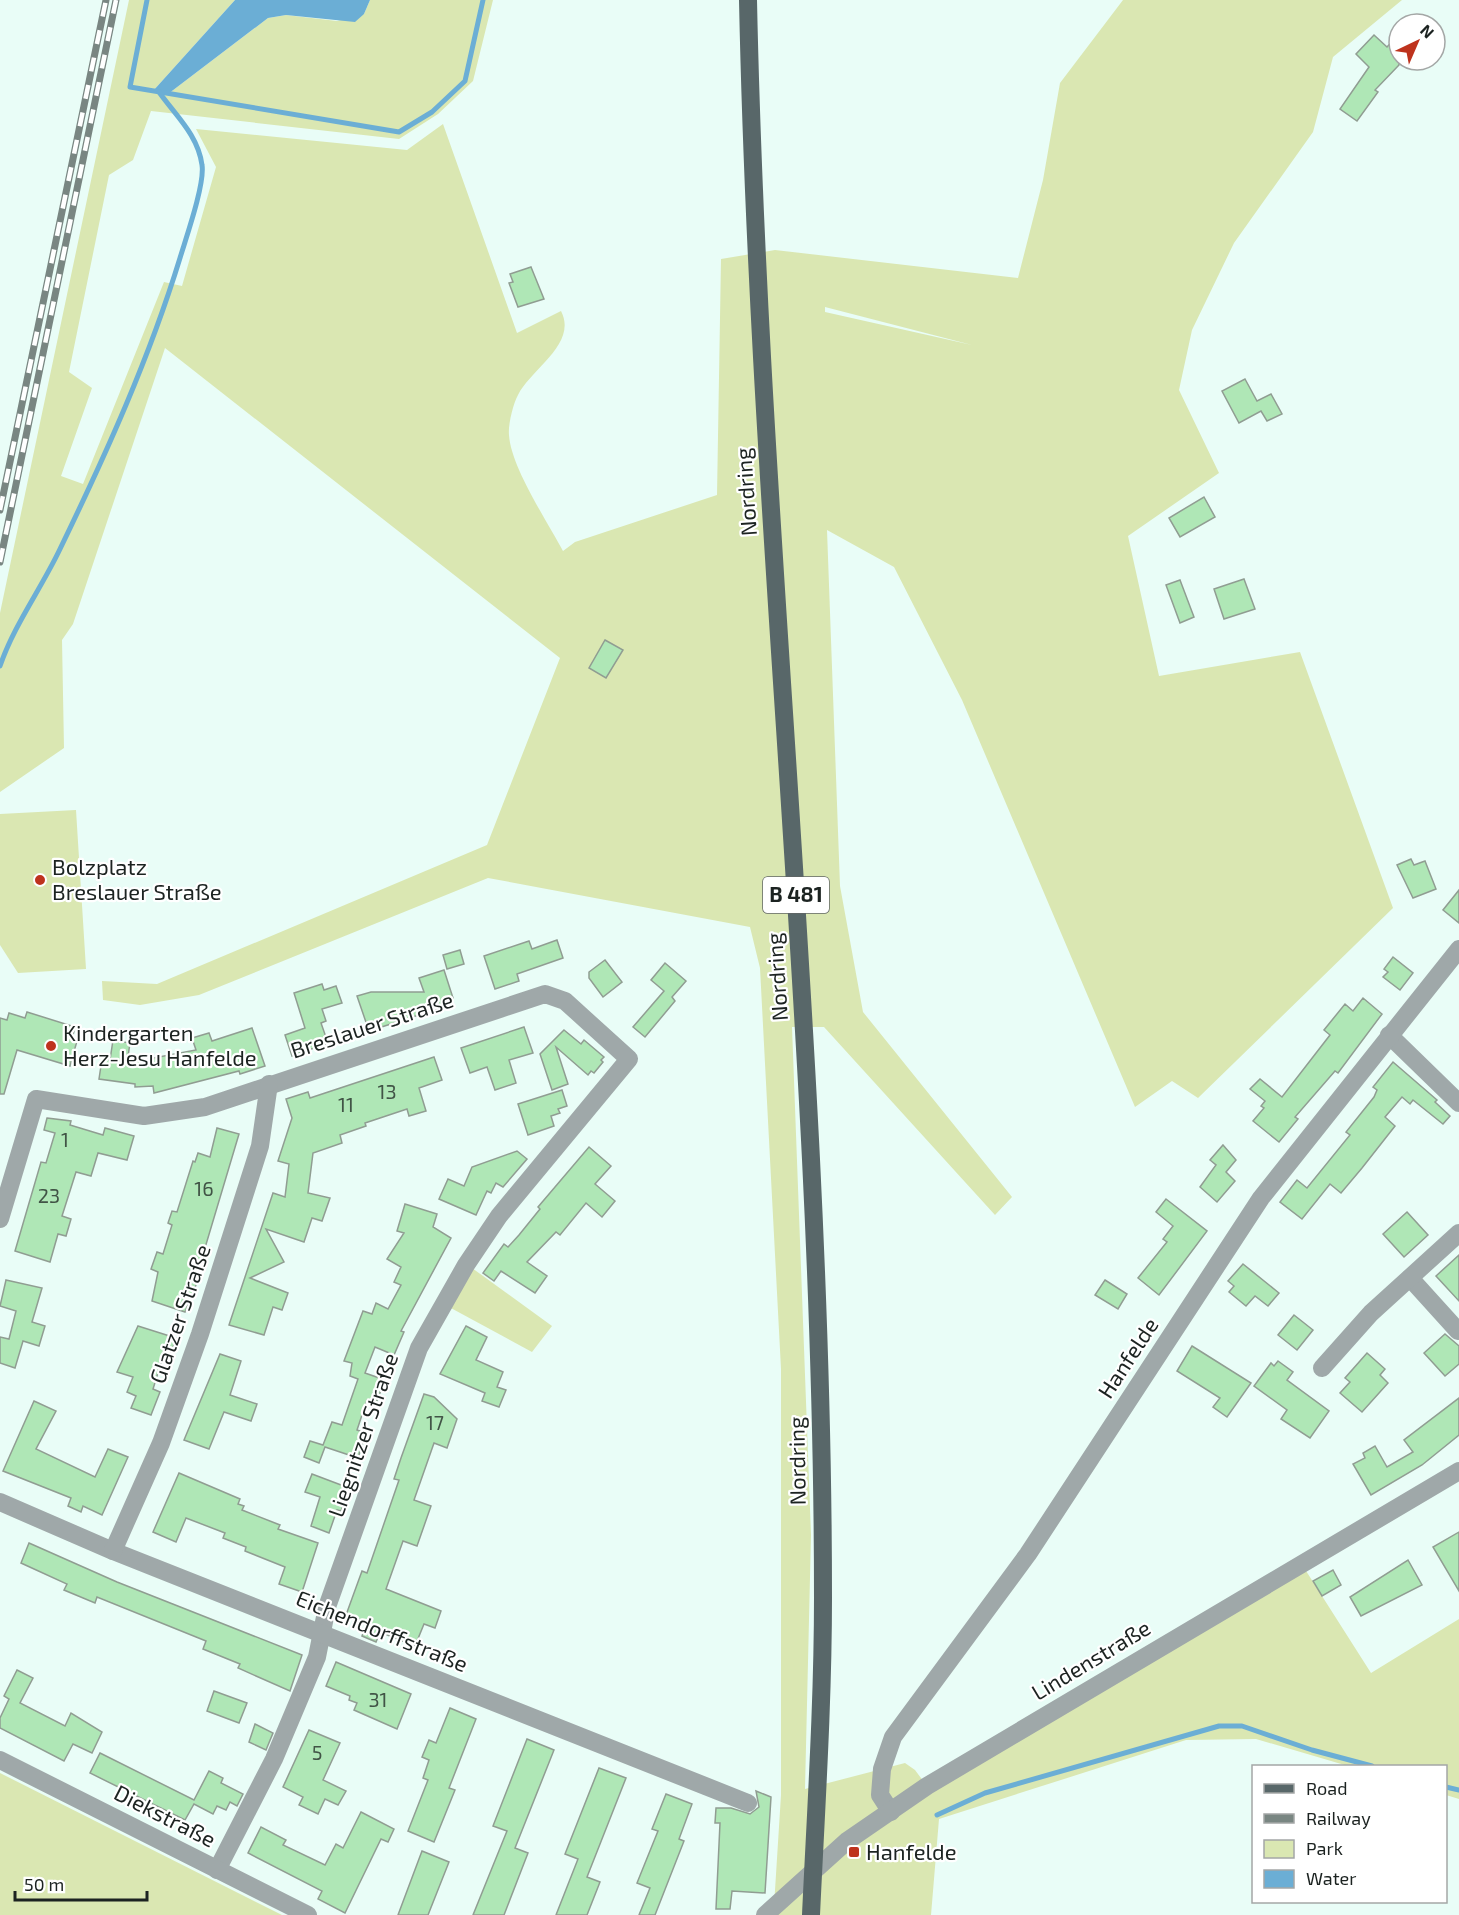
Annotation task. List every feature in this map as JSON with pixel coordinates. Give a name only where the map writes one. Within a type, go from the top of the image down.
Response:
[{"type":"main road","name":"Nordring","points":[[748,0],[752,197],[804,1025],[819,1386],[823,1599],[818,1791],[811,1915]]},
{"type":"street","name":"Hanfelde","points":[[891,1812],[880,1795],[882,1770],[893,1737],[1028,1554],[1261,1198],[1459,949]]},
{"type":"street","name":"Breslauer Straße","points":[[0,1219],[36,1099],[144,1116],[205,1107],[545,994],[565,1001],[630,1059]]},
{"type":"street","points":[[1389,1035],[1459,1103]]},
{"type":"street","name":"Liegnitzer Straße","points":[[217,1870],[274,1759],[317,1657],[327,1607],[419,1348],[466,1265],[499,1216],[630,1059]]},
{"type":"street","name":"Glatzer Straße","points":[[113,1551],[161,1443],[200,1334],[260,1146],[269,1084]]},
{"type":"street","points":[[1322,1368],[1371,1313],[1459,1233]]},
{"type":"street","points":[[1410,1278],[1458,1331]]},
{"type":"street","name":"Lindenstraße","points":[[765,1915],[835,1851],[927,1786],[1459,1471]]},
{"type":"street","name":"Eichendorffstraße","points":[[0,1502],[113,1551],[748,1803]]},
{"type":"street","name":"Diekstraße","points":[[0,1760],[308,1915]]},
{"type":"green space","points":[[129,0],[235,0],[153,91],[168,94],[268,18],[286,15],[337,21],[364,14],[370,0],[493,0],[473,81],[438,114],[399,139],[151,111],[133,160],[109,175],[69,372],[92,388],[61,476],[83,484],[164,282],[182,286],[216,167],[196,129],[407,150],[443,124],[517,333],[561,311],[565,323],[563,334],[551,356],[524,385],[518,395],[511,415],[509,431],[511,448],[523,478],[563,551],[575,542],[717,495],[721,259],[775,250],[1018,278],[1043,180],[1060,83],[1123,0],[1402,0],[1333,57],[1313,132],[1234,243],[1192,330],[1179,390],[1219,473],[1128,536],[1159,676],[1300,652],[1393,908],[1198,1098],[1172,1081],[1135,1107],[962,700],[894,567],[827,530],[840,886],[863,1012],[1012,1197],[995,1215],[824,1027],[792,1027],[811,1535],[805,1789],[905,1763],[915,1770],[927,1786],[1301,1563],[1371,1673],[1459,1619],[1459,1799],[1447,1795],[1447,1765],[1345,1765],[1256,1739],[1186,1740],[939,1819],[931,1915],[765,1915],[774,1906],[781,1795],[781,1369],[760,968],[750,927],[488,878],[199,995],[140,1005],[103,1000],[102,981],[157,984],[487,845],[560,658],[165,348],[73,624],[62,640],[64,748],[0,792],[0,613]],"holes":[[[825,307],[972,345],[825,312]]]},
{"type":"green space","name":"Bolzplatz Breslauer Straße","points":[[76,810],[86,969],[18,973],[0,945],[0,814]]},
{"type":"green space","points":[[472,1268],[552,1326],[532,1352],[449,1307]]},
{"type":"green space","points":[[0,1773],[282,1915],[0,1915]]},
{"type":"water","points":[[235,0],[370,0],[364,14],[355,22],[286,15],[268,18],[168,94],[153,91]]},
{"type":"building","points":[[1374,35],[1387,47],[1387,72],[1392,72],[1375,90],[1378,92],[1357,121],[1340,109],[1369,67],[1356,54]]},
{"type":"building","points":[[531,267],[544,299],[518,307],[509,283],[513,282],[510,274]]},
{"type":"building","points":[[1245,379],[1257,401],[1271,394],[1282,414],[1267,421],[1261,411],[1239,423],[1222,391]]},
{"type":"building","points":[[1204,497],[1215,517],[1180,537],[1169,518]]},
{"type":"building","points":[[1244,579],[1255,609],[1224,619],[1214,589]]},
{"type":"building","points":[[1180,580],[1194,617],[1180,623],[1166,585]]},
{"type":"building","points":[[605,640],[623,650],[606,678],[589,668]]},
{"type":"building","points":[[1411,859],[1414,865],[1425,861],[1436,889],[1413,898],[1397,865]]},
{"type":"building","points":[[1459,890],[1459,923],[1443,910]]},
{"type":"building","points":[[557,940],[563,958],[517,974],[519,981],[495,989],[484,956],[529,941],[532,949]]},
{"type":"building","points":[[460,950],[464,964],[447,969],[443,955]]},
{"type":"building","points":[[1393,957],[1413,973],[1400,990],[1383,977],[1388,972],[1384,969]]},
{"type":"building","points":[[605,960],[622,982],[603,997],[589,978],[589,972]]},
{"type":"building","points":[[665,963],[686,981],[672,997],[675,1001],[645,1037],[633,1027],[664,991],[651,980]]},
{"type":"building","points":[[444,970],[453,998],[450,1005],[369,1031],[357,996],[371,992],[424,992],[419,978]]},
{"type":"building","points":[[322,984],[324,990],[336,986],[342,1003],[322,1009],[326,1021],[321,1023],[328,1043],[292,1056],[285,1035],[305,1028],[294,993]]},
{"type":"building","points":[[1363,998],[1382,1014],[1338,1073],[1335,1071],[1295,1117],[1298,1119],[1279,1142],[1253,1121],[1264,1108],[1261,1106],[1265,1101],[1250,1089],[1260,1079],[1282,1097],[1330,1035],[1324,1030],[1345,1004],[1353,1011]]},
{"type":"building","points":[[27,1012],[75,1027],[72,1039],[77,1041],[70,1066],[17,1050],[4,1094],[0,1094],[0,1018],[7,1020],[9,1013],[25,1018]]},
{"type":"building","points":[[524,1027],[533,1053],[509,1060],[516,1083],[495,1090],[487,1067],[470,1073],[461,1048]]},
{"type":"building","points":[[252,1028],[265,1066],[240,1074],[239,1071],[154,1093],[153,1086],[135,1087],[135,1084],[99,1079],[102,1059],[110,1060],[113,1040],[130,1043],[127,1063],[196,1050],[192,1038],[209,1033],[212,1041]]},
{"type":"building","points":[[564,1030],[581,1044],[584,1040],[604,1057],[601,1060],[603,1062],[594,1073],[591,1071],[588,1075],[556,1047],[568,1084],[552,1090],[540,1054]]},
{"type":"building","points":[[434,1057],[442,1080],[419,1088],[426,1111],[409,1116],[407,1109],[365,1123],[366,1126],[340,1135],[342,1143],[313,1153],[308,1193],[330,1198],[322,1221],[312,1218],[304,1242],[266,1229],[284,1262],[250,1278],[288,1293],[282,1310],[273,1307],[264,1335],[229,1325],[273,1193],[285,1197],[289,1164],[278,1161],[292,1118],[286,1099],[308,1092],[310,1098]]},
{"type":"building","points":[[1393,1062],[1437,1100],[1435,1102],[1450,1116],[1443,1124],[1413,1100],[1410,1104],[1402,1097],[1385,1117],[1395,1126],[1362,1168],[1341,1193],[1330,1184],[1302,1219],[1280,1202],[1297,1180],[1307,1188],[1350,1135],[1346,1132],[1374,1097],[1377,1090],[1373,1087]]},
{"type":"building","points":[[562,1090],[567,1106],[558,1109],[560,1113],[551,1116],[554,1126],[528,1135],[518,1104]]},
{"type":"building","points":[[47,1118],[71,1121],[70,1125],[103,1135],[105,1128],[134,1136],[127,1160],[98,1153],[91,1176],[76,1172],[62,1216],[71,1219],[66,1236],[58,1234],[50,1262],[15,1251],[41,1162],[46,1163],[55,1133],[44,1130]]},
{"type":"building","points":[[217,1128],[239,1134],[196,1278],[198,1280],[185,1312],[152,1301],[158,1272],[151,1269],[157,1252],[163,1254],[172,1225],[168,1223],[172,1211],[177,1212],[193,1161],[195,1162],[198,1153],[210,1157]]},
{"type":"building","points":[[1223,1145],[1236,1160],[1226,1172],[1235,1181],[1217,1202],[1200,1187],[1216,1165],[1210,1160]]},
{"type":"building","points":[[589,1147],[611,1166],[595,1184],[615,1201],[602,1217],[586,1203],[560,1235],[556,1232],[527,1262],[547,1276],[535,1293],[501,1271],[494,1281],[483,1273],[504,1244],[508,1247],[519,1235],[540,1209],[538,1207]]},
{"type":"building","points":[[517,1151],[527,1159],[503,1187],[496,1183],[491,1193],[487,1191],[476,1215],[439,1199],[448,1179],[464,1186],[472,1167]]},
{"type":"building","points":[[1166,1199],[1207,1231],[1159,1295],[1138,1278],[1167,1242],[1163,1239],[1173,1226],[1156,1212]]},
{"type":"building","points":[[405,1204],[437,1214],[433,1227],[451,1238],[401,1331],[404,1332],[394,1355],[375,1347],[365,1373],[385,1380],[376,1403],[367,1400],[357,1430],[366,1433],[358,1458],[325,1447],[319,1463],[304,1457],[310,1441],[323,1445],[332,1422],[342,1425],[358,1379],[350,1376],[352,1363],[344,1361],[363,1311],[372,1314],[376,1303],[388,1309],[401,1285],[394,1282],[401,1267],[387,1259],[404,1233],[397,1231]]},
{"type":"building","points":[[1407,1212],[1428,1235],[1404,1257],[1383,1234]]},
{"type":"building","points":[[1459,1255],[1459,1301],[1436,1276]]},
{"type":"building","points":[[1243,1264],[1279,1293],[1268,1306],[1255,1296],[1246,1306],[1229,1292],[1234,1286],[1228,1281]]},
{"type":"building","points":[[6,1280],[42,1288],[32,1322],[45,1326],[39,1346],[23,1341],[15,1368],[0,1363],[0,1337],[9,1339],[16,1311],[0,1306]]},
{"type":"building","points":[[1105,1280],[1127,1294],[1118,1309],[1095,1295]]},
{"type":"building","points":[[1294,1315],[1313,1330],[1297,1350],[1278,1335]]},
{"type":"building","points":[[138,1326],[176,1338],[168,1362],[162,1360],[153,1389],[160,1392],[151,1415],[131,1408],[136,1396],[127,1392],[133,1377],[117,1372]]},
{"type":"building","points":[[466,1326],[487,1337],[476,1360],[503,1372],[497,1387],[506,1390],[499,1407],[482,1401],[485,1393],[440,1374]]},
{"type":"building","points":[[1445,1334],[1459,1346],[1459,1364],[1445,1376],[1424,1353]]},
{"type":"building","points":[[1192,1346],[1251,1383],[1227,1417],[1213,1407],[1220,1398],[1177,1371]]},
{"type":"building","points":[[1367,1353],[1385,1369],[1380,1375],[1388,1383],[1362,1412],[1340,1393],[1350,1382],[1345,1378]]},
{"type":"building","points":[[220,1354],[241,1361],[230,1395],[257,1404],[251,1421],[224,1412],[209,1449],[184,1440]]},
{"type":"building","points":[[1278,1361],[1293,1372],[1287,1380],[1329,1411],[1310,1438],[1281,1419],[1287,1410],[1254,1386],[1271,1363],[1274,1366]]},
{"type":"building","points":[[424,1394],[434,1397],[457,1419],[447,1448],[434,1443],[414,1500],[431,1506],[417,1546],[403,1541],[386,1589],[441,1611],[435,1628],[424,1624],[415,1646],[380,1632],[376,1642],[362,1636],[367,1622],[346,1615],[362,1571],[367,1573],[399,1480],[394,1479]]},
{"type":"building","points":[[1459,1398],[1459,1435],[1422,1465],[1371,1495],[1353,1464],[1365,1458],[1363,1453],[1375,1446],[1387,1467],[1413,1452],[1404,1440]]},
{"type":"building","points":[[34,1401],[56,1411],[36,1449],[95,1477],[108,1449],[128,1457],[102,1515],[83,1506],[81,1512],[68,1506],[71,1498],[3,1471]]},
{"type":"building","points":[[179,1473],[240,1499],[238,1504],[244,1506],[242,1510],[280,1525],[278,1529],[318,1543],[302,1592],[279,1584],[285,1567],[245,1551],[246,1547],[223,1538],[225,1533],[186,1518],[176,1542],[153,1532]]},
{"type":"building","points":[[312,1474],[349,1488],[341,1511],[337,1510],[329,1533],[311,1526],[320,1497],[305,1492]]},
{"type":"building","points":[[1459,1532],[1459,1591],[1433,1547]]},
{"type":"building","points":[[29,1543],[117,1582],[302,1655],[290,1691],[238,1668],[240,1664],[203,1649],[206,1641],[97,1597],[95,1603],[64,1590],[67,1584],[21,1563]]},
{"type":"building","points":[[1408,1560],[1422,1585],[1361,1616],[1350,1597]]},
{"type":"building","points":[[1333,1570],[1341,1585],[1322,1596],[1313,1581]]},
{"type":"building","points":[[336,1662],[411,1694],[397,1729],[354,1710],[357,1703],[349,1700],[350,1696],[326,1686]]},
{"type":"building","points":[[17,1670],[33,1678],[20,1703],[65,1726],[71,1713],[102,1732],[92,1753],[73,1744],[64,1761],[0,1728],[0,1718],[9,1699],[4,1696]]},
{"type":"building","points":[[214,1691],[247,1703],[239,1723],[207,1711]]},
{"type":"building","points":[[450,1708],[476,1719],[449,1788],[455,1790],[434,1842],[408,1831],[428,1780],[423,1778],[429,1760],[422,1757],[429,1740],[436,1743]]},
{"type":"building","points":[[255,1724],[273,1733],[266,1750],[249,1742]]},
{"type":"building","points":[[309,1730],[340,1743],[323,1780],[346,1791],[338,1805],[325,1799],[318,1814],[299,1805],[303,1797],[283,1787]]},
{"type":"building","points":[[527,1739],[554,1750],[515,1848],[528,1853],[504,1915],[473,1915],[507,1831],[493,1826]]},
{"type":"building","points":[[100,1753],[194,1800],[209,1771],[223,1778],[221,1783],[243,1794],[237,1806],[230,1802],[226,1810],[217,1806],[213,1814],[194,1804],[185,1820],[90,1773]]},
{"type":"building","points":[[599,1768],[626,1778],[587,1877],[600,1882],[587,1915],[556,1915],[578,1859],[565,1854]]},
{"type":"building","points":[[756,1791],[771,1797],[765,1893],[732,1891],[730,1909],[716,1909],[720,1823],[715,1823],[716,1808],[731,1808],[750,1814],[759,1807]]},
{"type":"building","points":[[666,1794],[692,1804],[679,1839],[684,1841],[655,1915],[639,1915],[650,1888],[637,1883],[658,1831],[652,1829]]},
{"type":"building","points":[[361,1812],[394,1829],[388,1842],[381,1839],[345,1913],[318,1899],[322,1891],[248,1853],[261,1827],[286,1840],[283,1845],[325,1865],[336,1844],[343,1848]]},
{"type":"building","points":[[422,1851],[449,1862],[428,1915],[398,1915]]},
{"type":"waterway","points":[[147,0],[130,87],[399,132],[432,112],[465,81],[483,0]]},
{"type":"waterway","points":[[0,666],[20,622],[53,564],[126,406],[168,296],[194,211],[201,185],[200,154],[191,135],[159,92]]},
{"type":"waterway","points":[[937,1815],[985,1793],[1219,1726],[1242,1726],[1312,1750],[1368,1765]]},
{"type":"waterway","points":[[1447,1787],[1459,1790]]},
{"type":"railway","points":[[0,510],[106,0]]},
{"type":"railway","points":[[0,562],[116,0]]},
{"type":"place","name":"Bolzplatz Breslauer Straße","points":[[40,880]]},
{"type":"place","name":"Kindergarten Herz-Jesu Hanfelde","points":[[51,1046]]},
{"type":"place","name":"Hanfelde","points":[[854,1852]]}]
